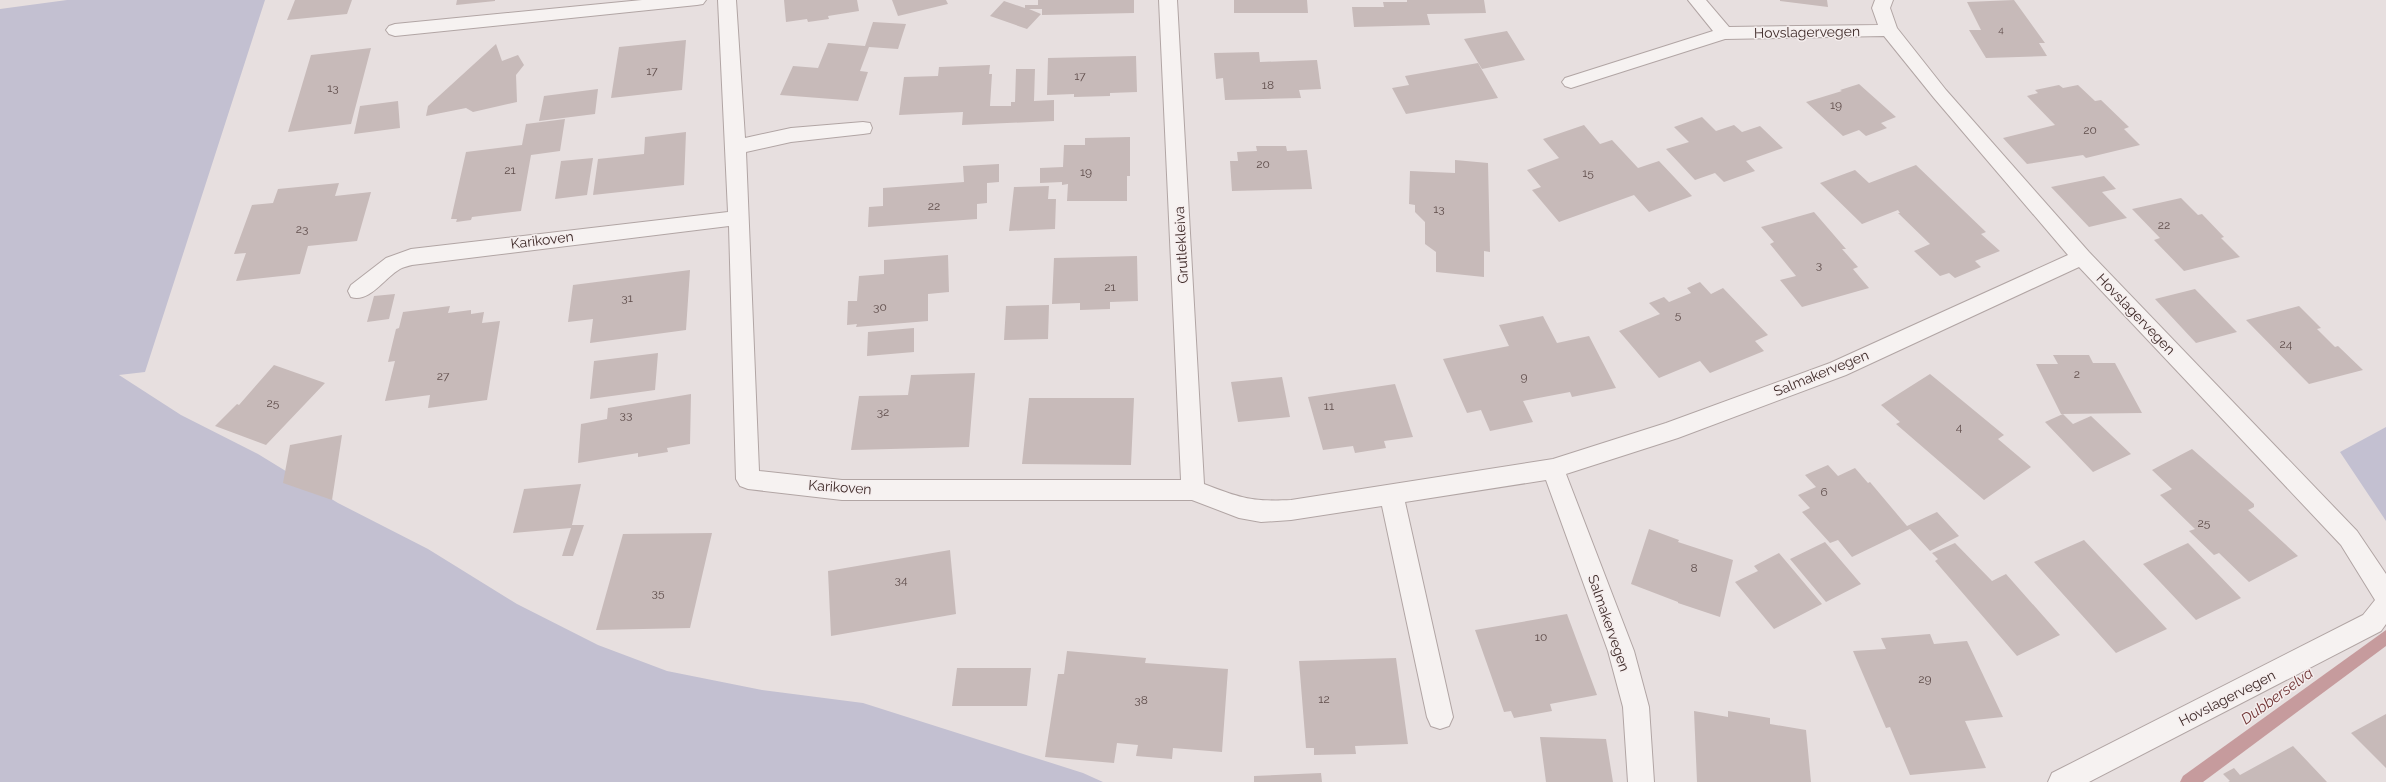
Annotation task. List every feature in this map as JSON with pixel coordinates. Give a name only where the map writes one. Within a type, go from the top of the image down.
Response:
[{"type":"street","points":[[395,30],[697,0]]},
{"type":"street","name":"Karikoven","points":[[727,0],[736,147],[748,479],[842,490],[1193,490]]},
{"type":"street","name":"Grutlekleiva","points":[[1168,0],[1193,490]]},
{"type":"street","points":[[1697,0],[1724,33]]},
{"type":"street","name":"Hovslagervegen","points":[[1884,0],[1881,8],[1889,30],[1940,94],[2082,257],[2349,538],[2386,595]]},
{"type":"street","name":"Hovslagervegen","points":[[1571,82],[1724,33],[1889,30]]},
{"type":"street","points":[[736,147],[791,135],[863,128]]},
{"type":"street","name":"Karikoven","points":[[358,291],[393,263],[411,257],[738,218]]},
{"type":"street","name":"Salmakervegen","points":[[1193,490],[1239,508],[1261,512],[1291,510],[1391,493],[1553,469],[1670,431],[1838,369],[2082,257]]},
{"type":"street","name":"Salmakervegen","points":[[1553,469],[1621,651],[1636,707],[1641,782]]},
{"type":"street","points":[[1391,493],[1440,717]]},
{"type":"street","name":"Hovslagervegen","points":[[2061,782],[2372,623],[2386,605]]},
{"type":"shaded area","points":[[67,0],[265,0],[145,372],[119,375],[181,415],[258,454],[338,503],[428,549],[517,604],[598,645],[667,671],[762,690],[863,703],[1083,773],[1103,782],[0,782],[0,9]]},
{"type":"shaded area","points":[[2386,427],[2386,521],[2340,452]]},
{"type":"building","points":[[295,0],[352,0],[347,14],[287,20]]},
{"type":"building","points":[[457,0],[495,0],[495,1],[456,5]]},
{"type":"building","points":[[784,0],[857,0],[859,11],[828,16],[829,19],[808,22],[807,19],[786,22]]},
{"type":"building","points":[[892,0],[946,0],[948,4],[898,16]]},
{"type":"building","points":[[1038,0],[1134,0],[1134,13],[1042,15],[1042,9],[1029,9],[1041,14],[1027,29],[990,16],[1004,1],[1025,8],[1025,5],[1038,5]]},
{"type":"building","points":[[1234,0],[1307,0],[1308,13],[1234,13]]},
{"type":"building","points":[[1407,0],[1484,0],[1486,13],[1427,14],[1430,25],[1354,27],[1352,7],[1384,7],[1383,2],[1407,2]]},
{"type":"building","points":[[1827,0],[1828,7],[1780,1]]},
{"type":"building","points":[[2014,0],[2045,43],[2039,43],[2047,56],[1986,58],[1969,30],[1981,30],[1967,2]]},
{"type":"building","points":[[873,22],[906,24],[898,49],[869,47],[860,71],[868,72],[858,101],[780,95],[793,66],[818,68],[828,43],[865,46]]},
{"type":"building","points":[[1507,31],[1525,60],[1482,69],[1464,39]]},
{"type":"building","points":[[686,40],[682,90],[611,98],[619,47]]},
{"type":"building","points":[[496,44],[502,61],[518,55],[524,65],[516,75],[517,102],[473,112],[466,108],[426,116],[428,106]]},
{"type":"building","points":[[371,48],[351,124],[288,132],[311,55]]},
{"type":"building","points":[[1259,52],[1260,62],[1317,60],[1321,89],[1299,90],[1301,98],[1225,100],[1223,78],[1216,79],[1214,53]]},
{"type":"building","points":[[1136,56],[1137,92],[1110,93],[1110,96],[1074,97],[1074,94],[1047,95],[1048,58]]},
{"type":"building","points":[[1478,63],[1498,98],[1406,114],[1392,88],[1409,85],[1405,76]]},
{"type":"building","points":[[990,65],[989,74],[992,74],[990,106],[1011,106],[1011,102],[1015,102],[1016,69],[1035,69],[1034,101],[1054,100],[1054,121],[962,125],[963,112],[899,115],[904,77],[938,76],[939,67]]},
{"type":"building","points":[[1859,84],[1896,117],[1881,123],[1887,128],[1866,136],[1859,130],[1843,136],[1806,102],[1842,91],[1840,90]]},
{"type":"building","points":[[2059,85],[2063,88],[2078,85],[2095,101],[2101,100],[2129,127],[2124,129],[2140,145],[2086,158],[2083,155],[2027,164],[2003,138],[2055,125],[2027,96],[2038,93],[2035,90]]},
{"type":"building","points":[[598,89],[595,114],[539,121],[544,96]]},
{"type":"building","points":[[398,101],[400,128],[354,134],[360,106]]},
{"type":"building","points":[[1702,117],[1716,131],[1734,125],[1742,132],[1760,126],[1783,148],[1746,161],[1755,171],[1724,182],[1715,173],[1695,180],[1666,149],[1689,142],[1674,127]]},
{"type":"building","points":[[565,119],[560,151],[531,155],[521,211],[472,217],[471,220],[456,222],[457,219],[451,219],[466,152],[522,145],[526,124]]},
{"type":"building","points":[[1584,125],[1600,144],[1612,140],[1638,168],[1659,161],[1692,196],[1649,212],[1634,195],[1559,222],[1532,190],[1541,187],[1527,170],[1559,158],[1543,139]]},
{"type":"building","points":[[686,132],[684,185],[593,195],[598,159],[644,154],[645,137]]},
{"type":"building","points":[[1130,137],[1130,176],[1127,176],[1127,201],[1067,201],[1068,184],[1062,185],[1062,182],[1040,183],[1040,168],[1063,167],[1064,145],[1085,145],[1085,138]]},
{"type":"building","points":[[1256,146],[1286,146],[1287,151],[1307,150],[1312,189],[1232,191],[1230,161],[1238,161],[1237,152],[1257,151]]},
{"type":"building","points":[[593,158],[587,195],[555,199],[561,161]]},
{"type":"building","points":[[1455,160],[1488,163],[1490,252],[1484,251],[1484,277],[1436,272],[1436,252],[1425,244],[1425,222],[1415,212],[1415,205],[1409,204],[1410,171],[1455,173]]},
{"type":"building","points":[[999,164],[999,182],[987,183],[987,203],[977,204],[977,219],[868,227],[869,207],[883,206],[883,188],[964,182],[963,166]]},
{"type":"building","points":[[1916,165],[1986,232],[1981,234],[2000,251],[1975,261],[1981,267],[1955,278],[1949,273],[1940,276],[1914,251],[1930,244],[1898,213],[1900,213],[1898,210],[1862,224],[1820,183],[1855,170],[1869,183]]},
{"type":"building","points":[[2104,176],[2116,189],[2102,192],[2127,218],[2089,227],[2051,187]]},
{"type":"building","points":[[339,183],[335,196],[371,192],[357,241],[308,246],[300,274],[236,281],[246,253],[234,254],[252,205],[273,203],[278,189]]},
{"type":"building","points":[[1049,186],[1048,199],[1056,199],[1055,229],[1009,231],[1014,187]]},
{"type":"building","points":[[2181,198],[2198,215],[2202,214],[2224,237],[2221,238],[2240,257],[2184,271],[2154,240],[2160,238],[2132,209]]},
{"type":"building","points":[[1814,212],[1846,249],[1842,249],[1858,267],[1853,269],[1869,288],[1802,307],[1780,280],[1796,276],[1770,244],[1774,242],[1761,227]]},
{"type":"building","points":[[948,255],[949,292],[928,294],[928,321],[856,327],[857,324],[847,325],[848,301],[857,301],[859,276],[884,274],[884,260]]},
{"type":"building","points":[[1137,256],[1138,301],[1110,302],[1110,309],[1080,310],[1080,303],[1052,304],[1054,258]]},
{"type":"building","points":[[690,270],[686,330],[590,343],[593,319],[568,322],[573,285]]},
{"type":"building","points":[[1700,282],[1711,294],[1723,288],[1768,335],[1755,341],[1764,351],[1710,373],[1700,361],[1659,378],[1619,331],[1660,314],[1649,303],[1664,297],[1669,302],[1691,293],[1687,288]]},
{"type":"building","points":[[2195,289],[2237,332],[2196,343],[2155,299]]},
{"type":"building","points":[[395,294],[389,319],[367,322],[374,296]]},
{"type":"building","points":[[1049,305],[1048,339],[1004,340],[1006,306]]},
{"type":"building","points":[[450,306],[448,313],[471,310],[471,314],[484,312],[482,323],[500,321],[487,400],[428,408],[430,395],[385,401],[395,361],[388,362],[396,329],[399,328],[403,312]]},
{"type":"building","points":[[2299,306],[2321,328],[2317,329],[2335,347],[2338,346],[2363,370],[2309,384],[2246,320]]},
{"type":"building","points":[[1543,316],[1557,343],[1589,336],[1616,388],[1572,397],[1570,392],[1523,401],[1533,422],[1490,431],[1481,410],[1467,413],[1443,359],[1509,346],[1499,325]]},
{"type":"building","points":[[914,328],[914,352],[867,356],[868,332]]},
{"type":"building","points":[[658,353],[655,390],[590,399],[594,361]]},
{"type":"building","points":[[2053,355],[2089,355],[2093,363],[2115,363],[2142,413],[2061,414],[2036,364],[2058,364]]},
{"type":"building","points":[[274,365],[325,383],[266,445],[215,426],[237,404],[239,405]]},
{"type":"building","points":[[975,373],[969,447],[851,450],[859,396],[908,395],[911,375]]},
{"type":"building","points":[[1930,374],[2004,435],[1998,439],[2031,467],[1984,500],[1896,424],[1900,422],[1881,405]]},
{"type":"building","points":[[1282,377],[1290,417],[1238,422],[1231,382]]},
{"type":"building","points":[[1395,384],[1413,437],[1384,441],[1386,448],[1355,453],[1353,446],[1323,450],[1308,397]]},
{"type":"building","points":[[691,394],[690,444],[667,448],[668,452],[638,457],[638,453],[578,463],[581,424],[607,419],[608,408]]},
{"type":"building","points":[[1029,398],[1134,398],[1131,465],[1022,464]]},
{"type":"building","points":[[2063,414],[2073,424],[2091,416],[2131,454],[2093,472],[2045,422]]},
{"type":"building","points":[[342,435],[332,500],[283,483],[290,445]]},
{"type":"building","points":[[2192,449],[2254,504],[2254,507],[2248,510],[2298,556],[2249,582],[2219,553],[2214,555],[2189,531],[2195,529],[2160,495],[2172,489],[2152,470]]},
{"type":"building","points":[[1828,465],[1838,476],[1855,468],[1868,483],[1870,482],[1907,526],[1937,512],[1959,536],[1930,551],[1910,529],[1852,557],[1838,540],[1830,543],[1802,512],[1810,508],[1798,495],[1816,487],[1805,475]]},
{"type":"building","points":[[581,484],[572,525],[584,525],[573,556],[562,556],[571,528],[513,533],[524,489]]},
{"type":"building","points":[[1649,529],[1679,540],[1678,542],[1733,560],[1720,617],[1678,603],[1631,584]]},
{"type":"building","points":[[712,533],[690,628],[596,630],[623,534]]},
{"type":"building","points":[[2084,540],[2167,629],[2116,653],[2034,562]]},
{"type":"building","points":[[1825,542],[1861,584],[1826,602],[1790,559]]},
{"type":"building","points":[[1955,543],[1992,581],[2006,574],[2060,635],[2017,656],[1935,561],[1938,559],[1932,553]]},
{"type":"building","points":[[2188,543],[2241,598],[2196,620],[2143,564]]},
{"type":"building","points":[[950,550],[956,614],[831,636],[828,571]]},
{"type":"building","points":[[1779,553],[1822,604],[1774,629],[1735,582],[1758,571],[1754,566]]},
{"type":"building","points":[[1567,614],[1597,695],[1550,704],[1552,711],[1514,718],[1511,711],[1504,712],[1475,630]]},
{"type":"building","points":[[1930,634],[1934,644],[1967,641],[2003,717],[1965,721],[1986,768],[1910,775],[1890,727],[1886,728],[1853,651],[1886,649],[1881,638]]},
{"type":"building","points":[[1067,651],[1146,658],[1145,663],[1228,669],[1222,752],[1173,748],[1172,759],[1136,756],[1138,745],[1117,743],[1114,763],[1045,757],[1058,674],[1064,674]]},
{"type":"building","points":[[1396,658],[1408,744],[1355,746],[1356,754],[1314,755],[1314,748],[1306,748],[1299,661]]},
{"type":"building","points":[[957,668],[1031,668],[1027,706],[952,706]]},
{"type":"building","points":[[1694,711],[1728,717],[1728,711],[1770,718],[1770,724],[1806,730],[1811,782],[1697,782]]},
{"type":"building","points":[[2386,714],[2386,768],[2351,733]]},
{"type":"building","points":[[1540,737],[1606,739],[1613,782],[1546,782]]},
{"type":"building","points":[[2293,746],[2327,782],[2228,782],[2230,781],[2223,774],[2234,768],[2240,775]]},
{"type":"building","points":[[1321,773],[1322,782],[1254,782],[1254,776]]},
{"type":"waterway","name":"Dubberselva","points":[[2189,782],[2386,637]]}]
